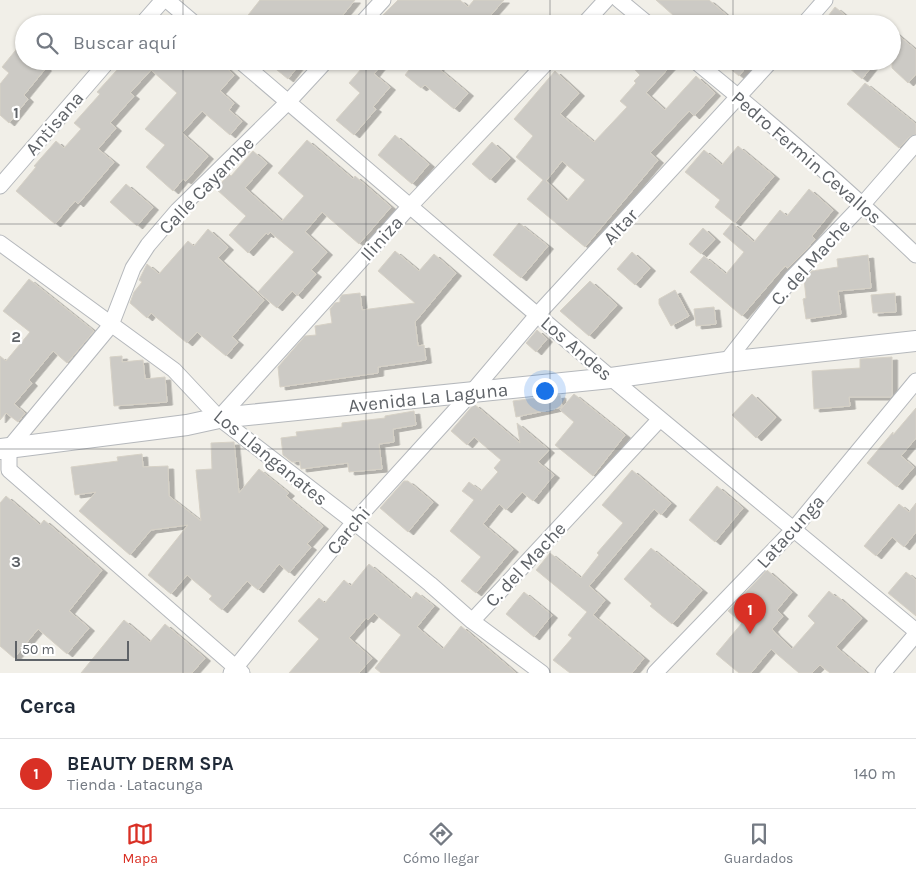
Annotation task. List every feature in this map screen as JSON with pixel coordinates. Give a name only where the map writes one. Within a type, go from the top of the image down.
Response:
[{"type":"street","points":[[151,15],[165,0],[184,15]]},
{"type":"street","points":[[369,15],[383,0]]},
{"type":"street","points":[[592,15],[606,0]]},
{"type":"street","points":[[619,0],[637,15]]},
{"type":"street","points":[[812,15],[825,0]]},
{"type":"street","name":"Antisana","points":[[0,186],[100,70]]},
{"type":"street","name":"Los Andes","points":[[251,70],[611,378],[916,633]]},
{"type":"street","name":"Calle Cayambe","points":[[4,448],[111,325],[132,268],[148,245],[178,210],[289,102],[318,70]]},
{"type":"street","name":"Iliniza","points":[[219,418],[410,206],[539,70]]},
{"type":"street","name":"Pedro Fermin Cevallos","points":[[706,70],[862,204],[916,255]]},
{"type":"street","name":"Altar","points":[[472,392],[538,314],[763,70]]},
{"type":"street","name":"C. del Mache","points":[[726,362],[792,278],[916,143]]},
{"type":"street","name":"Los Llanganates","points":[[0,243],[174,370],[219,418],[354,522],[472,621],[542,673]]},
{"type":"street","name":"Avenida La Laguna","points":[[4,448],[187,425],[219,418],[611,378],[726,362],[916,340]]},
{"type":"street","name":"Latacunga","points":[[655,673],[793,530],[916,381]]},
{"type":"street","name":"Carchi","points":[[236,671],[354,522],[472,392]]},
{"type":"street","name":"C. del Mache","points":[[472,621],[660,418]]},
{"type":"street","points":[[4,448],[4,475],[236,671]]},
{"type":"street","points":[[883,673],[916,633]]},
{"type":"building","points":[[260,0],[355,0],[343,15],[248,15]]},
{"type":"building","points":[[398,0],[460,0],[468,7],[474,0],[504,0],[491,15],[383,15]]},
{"type":"building","points":[[656,0],[709,0],[726,15],[673,15]]},
{"type":"building","points":[[835,7],[845,15],[829,15]]},
{"type":"building","points":[[901,38],[916,50],[916,74],[908,83],[894,70],[901,70]]},
{"type":"building","points":[[15,51],[15,70],[44,70],[24,95],[28,99],[9,123],[0,115],[0,84],[9,73],[2,67]]},
{"type":"building","points":[[117,70],[151,70],[130,93],[134,96],[110,123],[116,128],[98,149],[114,162],[78,204],[75,201],[55,224],[16,191],[36,167],[34,166],[56,141],[64,148],[81,129],[74,123],[100,94],[97,92]]},
{"type":"building","points":[[151,70],[229,70],[234,75],[220,91],[234,103],[229,110],[242,121],[230,135],[202,111],[182,133],[208,156],[186,181],[183,179],[173,191],[146,167],[165,145],[145,129],[177,93]]},
{"type":"building","points":[[277,70],[295,70],[288,79]]},
{"type":"building","points":[[360,70],[377,70],[374,74],[390,87],[373,107],[376,109],[354,135],[336,120],[360,93],[349,83]]},
{"type":"building","points":[[409,70],[440,70],[468,93],[454,109],[425,85],[421,88],[405,75]]},
{"type":"building","points":[[635,70],[667,70],[646,93],[665,110],[696,76],[715,93],[694,116],[689,111],[650,153],[658,160],[585,247],[527,199],[543,180],[516,157],[533,136],[514,119],[555,71],[579,93],[560,114],[594,142],[627,107],[620,101],[636,83],[634,81],[640,75]],"holes":[[[562,161],[585,180],[567,201],[546,181]]]},
{"type":"building","points":[[732,70],[744,70],[739,76]]},
{"type":"building","points":[[852,70],[869,70],[862,79]]},
{"type":"building","points":[[865,83],[916,124],[916,134],[909,137],[899,148],[847,104]]},
{"type":"building","points":[[395,135],[429,164],[412,184],[378,155]]},
{"type":"building","points":[[307,140],[353,179],[355,176],[391,207],[359,244],[322,212],[305,232],[327,252],[311,270],[316,274],[297,296],[292,291],[277,308],[258,292],[294,252],[270,232],[268,235],[266,233],[248,253],[229,235],[246,216],[216,189],[229,174],[231,176],[253,151],[267,163],[245,188],[282,221],[304,196],[278,173]]},
{"type":"building","points":[[492,142],[510,158],[490,180],[472,164]]},
{"type":"building","points":[[738,146],[774,176],[735,223],[715,207],[720,200],[685,172],[704,150],[722,165]]},
{"type":"building","points":[[126,184],[153,207],[137,226],[110,202]]},
{"type":"building","points":[[809,189],[833,210],[812,236],[815,239],[806,250],[788,268],[785,266],[742,316],[690,272],[704,256],[726,274],[744,252],[723,234],[732,223],[754,242],[780,210],[787,216]]},
{"type":"building","points":[[519,223],[548,246],[521,278],[493,255]]},
{"type":"building","points":[[703,228],[715,239],[701,254],[689,244]]},
{"type":"building","points":[[208,229],[228,247],[218,258],[264,300],[232,337],[238,342],[226,356],[197,332],[187,343],[151,313],[147,318],[130,303],[134,292],[142,282],[139,280],[147,264],[159,274],[188,241],[194,246]]},
{"type":"building","points":[[395,251],[419,271],[434,254],[456,273],[415,322],[418,346],[424,345],[426,360],[378,367],[378,373],[280,387],[278,367],[305,336],[316,335],[315,326],[332,323],[330,309],[335,303],[340,302],[342,295],[360,293],[362,310],[415,303],[378,271]]},
{"type":"building","points":[[632,252],[650,268],[635,285],[617,269]]},
{"type":"building","points":[[868,255],[871,288],[838,291],[841,314],[806,319],[803,299],[806,298],[804,279],[812,271],[838,267],[837,259]]},
{"type":"building","points":[[29,279],[94,331],[67,363],[53,351],[29,380],[32,383],[14,404],[25,413],[18,422],[6,413],[0,420],[0,356],[6,361],[30,332],[3,311]]},
{"type":"building","points":[[590,281],[617,305],[589,336],[560,311]]},
{"type":"building","points":[[675,290],[689,316],[671,326],[659,304],[659,299]]},
{"type":"building","points":[[895,293],[896,312],[873,313],[871,295]]},
{"type":"building","points":[[714,307],[716,324],[696,326],[694,309]]},
{"type":"building","points":[[537,330],[547,339],[536,352],[526,343]]},
{"type":"building","points":[[122,356],[122,362],[143,360],[145,379],[165,377],[167,402],[114,406],[110,357]]},
{"type":"building","points":[[892,357],[891,397],[849,397],[850,406],[814,409],[812,371],[860,368],[860,359]]},
{"type":"building","points":[[574,394],[625,435],[593,476],[555,445],[574,422],[560,410]]},
{"type":"building","points":[[752,394],[776,417],[756,438],[732,415]]},
{"type":"building","points":[[560,395],[562,407],[516,417],[513,401]]},
{"type":"building","points":[[474,404],[520,443],[517,423],[549,450],[538,462],[554,475],[533,501],[522,492],[506,510],[499,504],[483,524],[513,549],[476,593],[461,581],[481,557],[450,531],[474,500],[462,491],[469,482],[481,491],[498,472],[494,468],[501,460],[474,437],[467,445],[451,431]]},
{"type":"building","points":[[916,408],[916,438],[901,456],[914,467],[897,487],[867,463]]},
{"type":"building","points":[[414,411],[416,425],[393,429],[394,442],[379,444],[382,469],[349,472],[348,463],[301,469],[300,461],[292,462],[283,455],[281,438],[297,436],[296,432],[342,427],[342,423],[385,418],[385,416]]},
{"type":"building","points":[[234,442],[239,493],[259,469],[289,493],[286,496],[323,526],[307,544],[311,547],[289,573],[279,564],[258,590],[247,581],[222,610],[209,599],[212,596],[187,575],[171,594],[148,575],[188,525],[151,530],[130,555],[79,511],[96,492],[75,495],[71,467],[118,461],[117,457],[142,454],[143,467],[168,466],[169,496],[201,521],[196,470],[212,469],[211,443]]},
{"type":"building","points":[[632,470],[671,503],[661,515],[654,509],[589,586],[605,600],[593,615],[644,658],[632,673],[570,673],[553,660],[572,638],[568,635],[587,612],[536,570],[550,553],[581,578],[599,555],[597,553],[623,523],[602,505]]},
{"type":"building","points":[[404,481],[408,481],[433,502],[408,532],[380,508]]},
{"type":"building","points":[[717,486],[743,508],[715,542],[689,520]]},
{"type":"building","points":[[6,496],[40,525],[44,520],[102,570],[69,611],[89,628],[67,654],[38,629],[14,658],[0,646],[0,503]]},
{"type":"building","points":[[916,503],[916,532],[904,547],[892,537],[876,556],[864,546],[899,504],[909,512]]},
{"type":"building","points":[[651,548],[702,590],[672,624],[650,606],[652,604],[624,579]]},
{"type":"building","points":[[369,564],[411,599],[416,592],[434,606],[417,627],[443,649],[461,626],[516,673],[381,673],[375,668],[401,635],[374,613],[368,620],[366,618],[349,638],[372,658],[359,673],[289,673],[319,639],[298,621],[319,598],[325,603],[344,580],[351,586]]},
{"type":"building","points":[[767,570],[792,592],[777,610],[783,616],[772,629],[775,633],[792,649],[815,623],[808,616],[829,591],[862,618],[836,647],[867,673],[830,673],[820,665],[812,673],[799,673],[771,649],[751,673],[739,673],[716,654],[742,623],[728,611]]},
{"type":"building","points":[[906,572],[916,580],[916,616],[888,593]]},
{"type":"building","points":[[524,592],[552,615],[534,637],[506,614]]},
{"type":"building","points":[[124,620],[150,642],[165,624],[205,658],[192,673],[81,673]]},
{"type":"place","name":"BEAUTY DERM SPA","points":[[750,634]]}]
